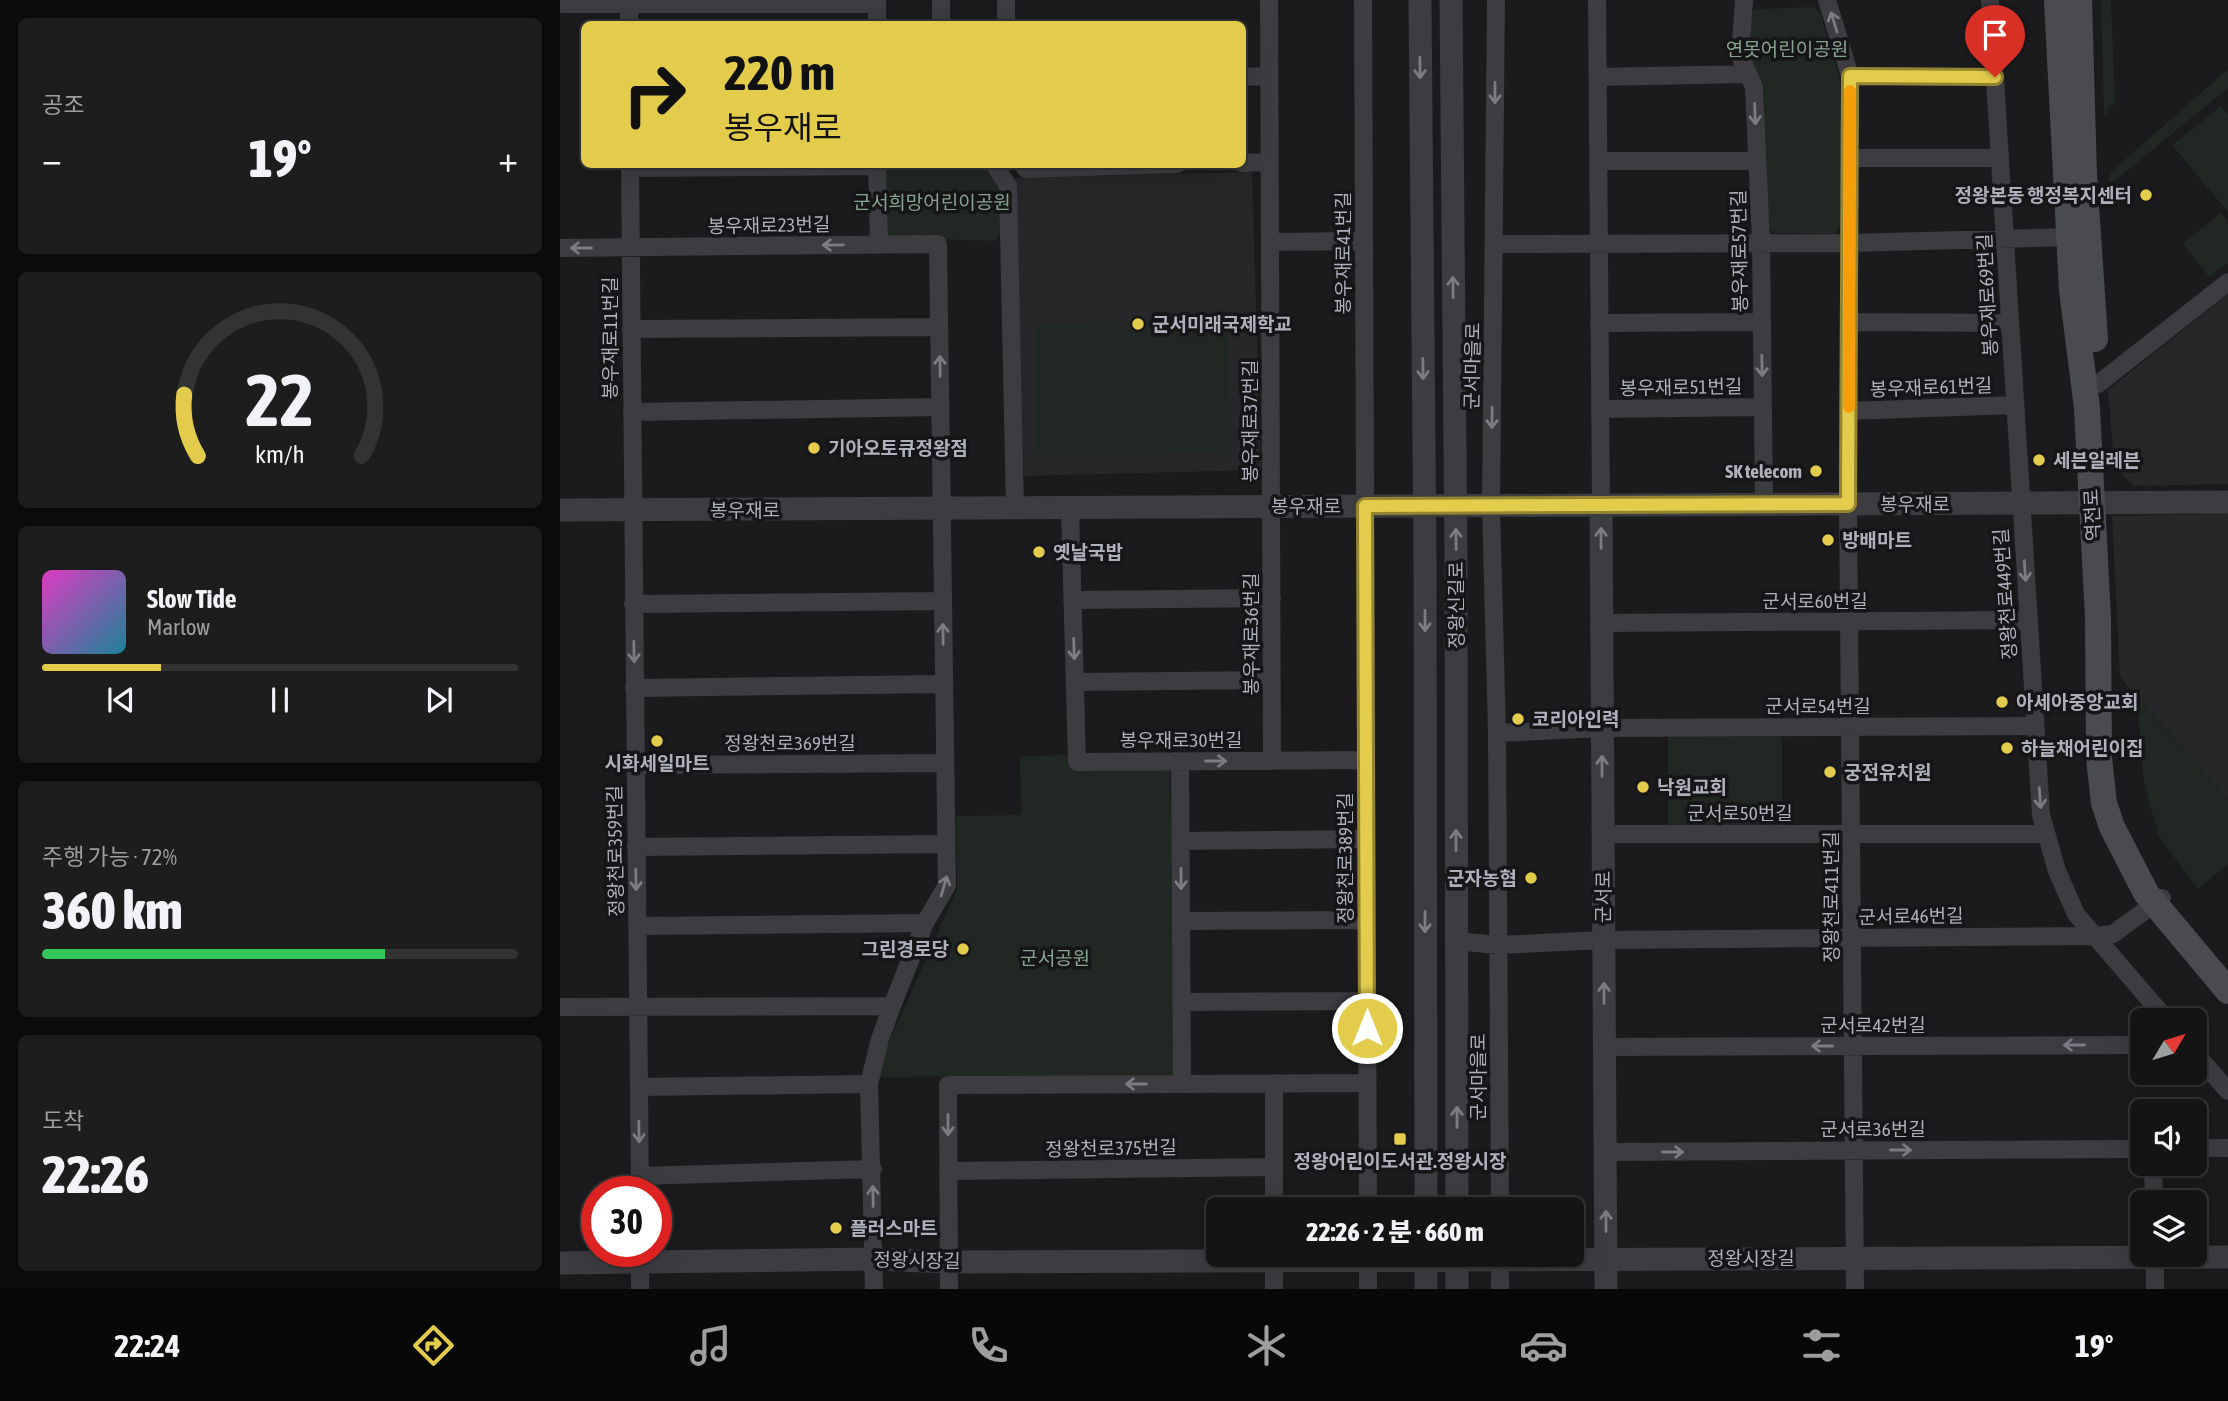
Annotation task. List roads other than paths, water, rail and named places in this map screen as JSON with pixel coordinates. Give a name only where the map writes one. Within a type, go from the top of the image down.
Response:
[{"type":"main road","name":"역전로","points":[[2057,0],[2073,290],[2099,503],[2111,564],[2113,766],[2119,804],[2131,845],[2151,878],[2159,900],[2228,991]]},
{"type":"main road","name":"역전로","points":[[2079,0],[2084,175],[2098,384],[2099,503]]},
{"type":"main road","name":"역전로","points":[[2159,900],[2228,973]]},
{"type":"street","points":[[941,0],[941,21]]},
{"type":"street","points":[[1006,0],[1006,21]]},
{"type":"street","name":"봉우재로37번길","points":[[1269,0],[1271,506]]},
{"type":"street","name":"봉우재로41번길","points":[[1363,0],[1365,506]]},
{"type":"street","name":"정왕신길로","points":[[1420,0],[1426,1197]]},
{"type":"street","name":"정왕신길로","points":[[1451,0],[1457,1197]]},
{"type":"street","name":"군서마을로","points":[[1496,0],[1491,507],[1497,733],[1500,1197]]},
{"type":"street","name":"봉우재로51번길","points":[[1597,0],[1601,505]]},
{"type":"street","name":"봉우재로57번길","points":[[1744,0],[1740,56],[1754,87],[1757,161],[1764,504]]},
{"type":"street","name":"봉우재로61번길","points":[[1827,0],[1850,76],[1848,504]]},
{"type":"street","name":"봉우재로69번길","points":[[1990,0],[2020,503]]},
{"type":"street","points":[[629,2],[629,21]]},
{"type":"street","points":[[560,4],[877,2],[877,21]]},
{"type":"street","points":[[1598,78],[1747,74]]},
{"type":"street","points":[[1246,77],[1269,76]]},
{"type":"street","points":[[1850,76],[1995,77]]},
{"type":"street","points":[[1850,158],[2000,158]]},
{"type":"street","points":[[1598,160],[1757,161]]},
{"type":"street","points":[[1246,163],[1270,162]]},
{"type":"street","name":"봉우재로11번길","points":[[630,168],[632,511]]},
{"type":"street","points":[[877,168],[879,244]]},
{"type":"street","points":[[997,168],[1008,186],[1015,508]]},
{"type":"street","points":[[1025,168],[1056,168]]},
{"type":"street","points":[[1494,244],[1849,243],[2069,237]]},
{"type":"street","points":[[1270,242],[1363,241]]},
{"type":"street","name":"봉우재로23번길","points":[[560,248],[938,244],[942,508]]},
{"type":"street","points":[[2098,384],[2228,282]]},
{"type":"street","points":[[1849,322],[2010,323]]},
{"type":"street","points":[[1599,323],[1762,323]]},
{"type":"street","points":[[631,329],[939,327]]},
{"type":"street","name":"봉우재로61번길","points":[[1849,411],[2014,405]]},
{"type":"street","points":[[632,412],[940,407]]},
{"type":"street","name":"봉우재로51번길","points":[[1600,409],[1762,407]]},
{"type":"street","name":"봉우재로","points":[[560,510],[2228,502]]},
{"type":"street","name":"정왕천로449번길","points":[[2020,503],[2041,815],[2045,834],[2076,914],[2157,1008]]},
{"type":"street","name":"정왕천로411번길","points":[[1848,504],[1855,1289]]},
{"type":"street","name":"군서로","points":[[1601,505],[1606,1289]]},
{"type":"street","name":"봉우재로36번길","points":[[1271,506],[1272,761]]},
{"type":"street","name":"정왕천로389번길","points":[[1365,506],[1368,1197]]},
{"type":"street","points":[[874,1289],[869,1084],[880,1039],[892,1006],[925,923],[947,885],[942,508]]},
{"type":"street","name":"봉우재로30번길","points":[[1070,508],[1077,762],[1366,760]]},
{"type":"street","name":"정왕천로359번길","points":[[632,511],[640,1176]]},
{"type":"street","points":[[1072,600],[1272,598]]},
{"type":"street","points":[[633,604],[943,601]]},
{"type":"street","name":"군서로60번길","points":[[1602,623],[2028,620]]},
{"type":"street","points":[[1074,682],[1272,680]]},
{"type":"street","points":[[634,688],[944,684]]},
{"type":"street","name":"군서로54번길","points":[[1602,728],[2035,726]]},
{"type":"street","points":[[1497,733],[1602,728]]},
{"type":"street","points":[[1180,762],[1182,1084]]},
{"type":"street","name":"정왕천로369번길","points":[[635,765],[945,763]]},
{"type":"street","name":"군서로50번길","points":[[1603,834],[2045,834]]},
{"type":"street","points":[[1180,841],[1366,839]]},
{"type":"street","points":[[636,847],[946,844]]},
{"type":"street","name":"군서로46번길","points":[[1604,940],[2094,936],[2113,934],[2159,900]]},
{"type":"street","points":[[1181,921],[1367,920]]},
{"type":"street","points":[[637,926],[925,923]]},
{"type":"street","points":[[1456,941],[1498,945],[1604,940]]},
{"type":"street","points":[[1182,1002],[1367,1001]]},
{"type":"street","points":[[560,1007],[892,1006]]},
{"type":"street","name":"군서로42번길","points":[[1604,1047],[2130,1045]]},
{"type":"street","points":[[2207,1067],[2228,1091]]},
{"type":"street","points":[[1274,1083],[1274,1197]]},
{"type":"street","points":[[949,1289],[948,1085],[1367,1083]]},
{"type":"street","points":[[639,1087],[869,1084]]},
{"type":"street","points":[[2207,1148],[2228,1148]]},
{"type":"street","name":"군서로36번길","points":[[1605,1152],[2130,1149]]},
{"type":"street","name":"정왕천로375번길","points":[[948,1171],[1274,1167]]},
{"type":"street","points":[[672,1182],[873,1169]]},
{"type":"street","name":"정왕시장길","points":[[1584,1259],[2130,1256]]},
{"type":"street","name":"정왕시장길","points":[[672,1257],[949,1262],[1206,1259]]},
{"type":"street","name":"정왕시장길","points":[[2207,1257],[2228,1257]]},
{"type":"street","name":"정왕시장길","points":[[560,1263],[581,1261]]},
{"type":"street","points":[[640,1267],[640,1289]]},
{"type":"street","points":[[1274,1267],[1275,1289]]},
{"type":"street","points":[[1368,1267],[1368,1289]]},
{"type":"street","points":[[1426,1267],[1426,1289]]},
{"type":"street","points":[[1457,1267],[1457,1289]]},
{"type":"street","points":[[1500,1267],[1500,1289]]},
{"type":"street","points":[[2155,1267],[2155,1289]]},
{"type":"place","name":"정왕본동 행정복지센터","points":[[2146,195]]},
{"type":"place","name":"군서미래국제학교","points":[[1138,324]]},
{"type":"place","name":"기아오토큐정왕점","points":[[814,448]]},
{"type":"place","name":"세븐일레븐","points":[[2039,460]]},
{"type":"place","name":"SK telecom","points":[[1816,471]]},
{"type":"place","name":"방배마트","points":[[1828,540]]},
{"type":"place","name":"옛날국밥","points":[[1039,552]]},
{"type":"place","name":"아세아중앙교회","points":[[2002,702]]},
{"type":"place","name":"코리아인력","points":[[1518,719]]},
{"type":"place","name":"시화세일마트","points":[[657,741]]},
{"type":"place","name":"하늘채어린이집","points":[[2007,748]]},
{"type":"place","name":"궁전유치원","points":[[1830,772]]},
{"type":"place","name":"낙원교회","points":[[1643,787]]},
{"type":"place","name":"군자농협","points":[[1531,878]]},
{"type":"place","name":"그린경로당","points":[[963,949]]},
{"type":"place","name":"정왕어린이도서관.정왕시장","points":[[1400,1139]]},
{"type":"place","name":"플러스마트","points":[[836,1228]]},
{"type":"park label","name":"연못어린이공원","points":[[1787,49]]},
{"type":"park label","name":"군서희망어린이공원","points":[[932,202]]},
{"type":"park label","name":"군서공원","points":[[1055,958]]}]
